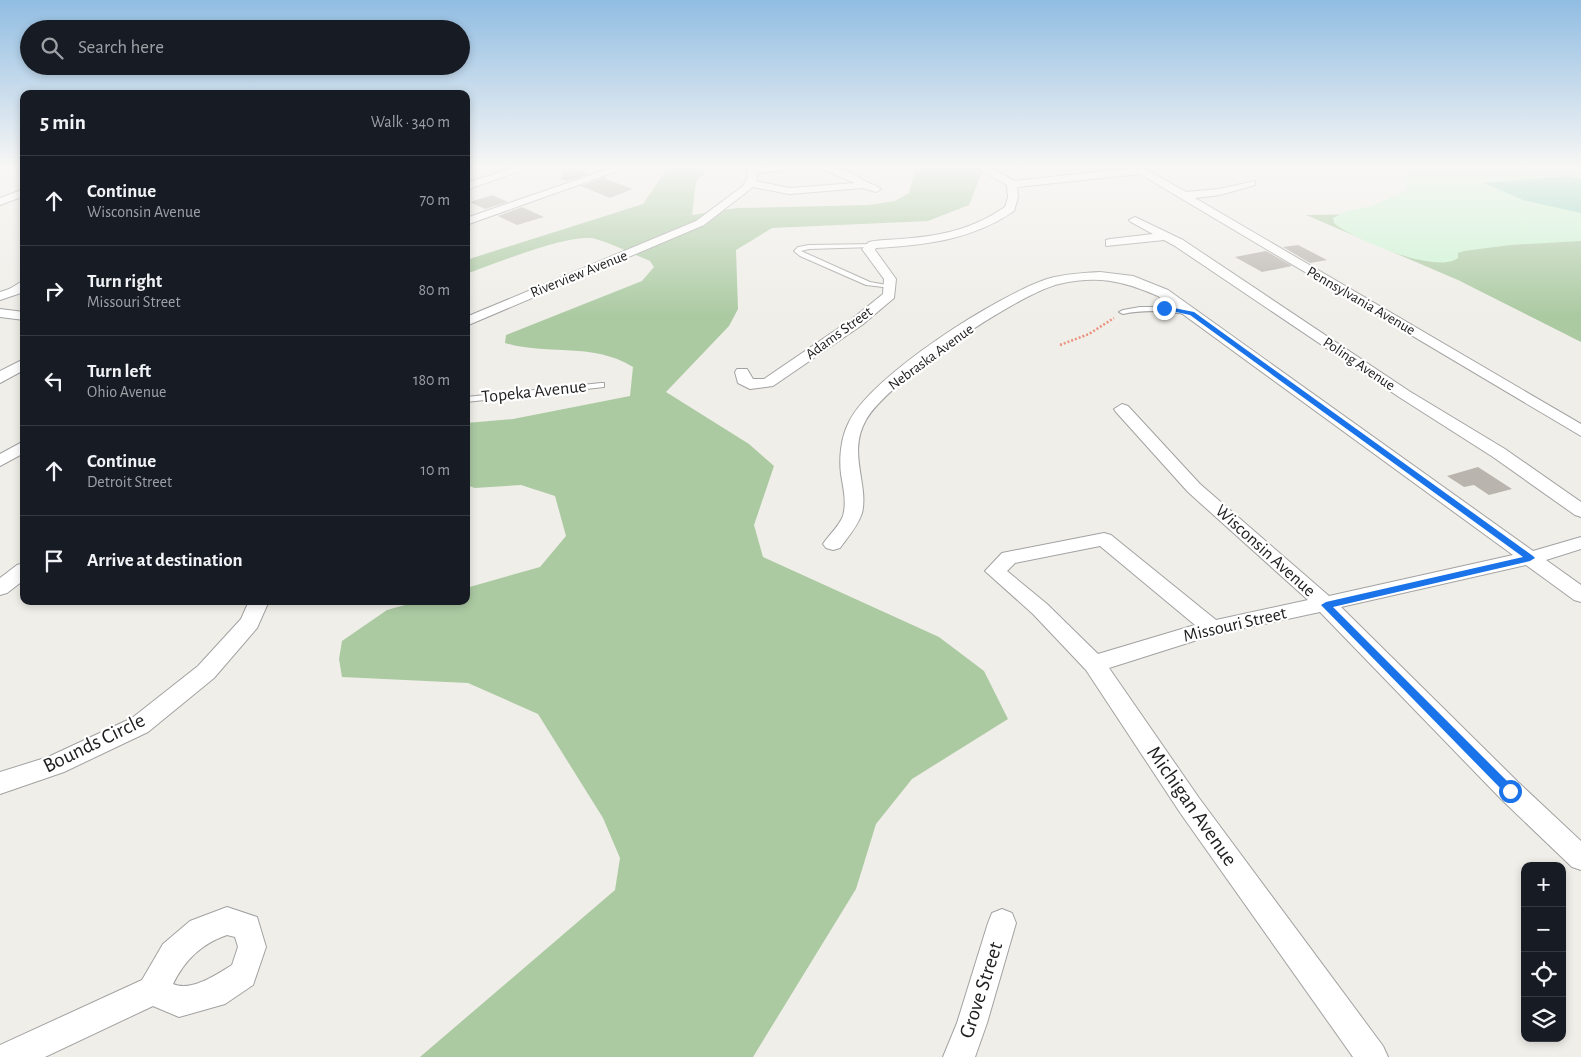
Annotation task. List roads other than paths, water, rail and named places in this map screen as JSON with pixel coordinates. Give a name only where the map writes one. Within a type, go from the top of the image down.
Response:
[{"type":"street","points":[[470,221],[482,216]]},
{"type":"street","name":"Riverview Avenue","points":[[470,320],[700,223],[710,216]]},
{"type":"street","points":[[890,287],[887,274],[868,249],[873,244],[932,241],[984,227],[999,216]]},
{"type":"street","name":"Pennsylvania Avenue","points":[[1217,216],[1581,431]]},
{"type":"street","name":"Poling Avenue","points":[[1135,220],[1165,236],[1404,394],[1499,453],[1581,510]]},
{"type":"street","points":[[1110,242],[1165,236]]},
{"type":"street","name":"Nebraska Avenue","points":[[833,544],[852,515],[853,493],[849,462],[858,420],[868,406],[896,378],[949,339],[1030,291],[1054,282],[1115,277],[1136,282],[1163,293],[1581,596]]},
{"type":"street","name":"Adams Street","points":[[742,372],[743,380],[750,384],[768,383],[857,322],[889,295],[890,287]]},
{"type":"street","points":[[3,295],[20,289]]},
{"type":"street","points":[[0,313],[20,316]]},
{"type":"street","points":[[2,375],[20,366]]},
{"type":"street","name":"Wisconsin Avenue","points":[[1122,409],[1194,488],[1326,605],[1510,791],[1581,858]]},
{"type":"street","points":[[0,461],[20,448]]},
{"type":"street","name":"Michigan Avenue","points":[[1212,628],[1104,539],[1009,558],[995,571],[1040,609],[1094,664],[1190,806],[1372,1057]]},
{"type":"street","name":"Missouri Street","points":[[1094,664],[1212,628],[1326,605],[1530,558],[1581,543]]},
{"type":"street","points":[[0,588],[20,573]]},
{"type":"street","name":"Bounds Circle","points":[[0,783],[55,765],[140,725],[206,672],[250,623],[257,605]]},
{"type":"street","name":"Grove Street","points":[[958,1057],[972,1023],[1002,923]]},
{"type":"street","points":[[10,1057],[153,991]]},
{"type":"lane","points":[[873,244],[808,247],[800,248],[797,251],[802,256],[868,284],[890,287]]},
{"type":"lane","points":[[3,295],[20,284]]},
{"type":"lane","points":[[1123,312],[1141,307],[1164,308],[1192,314]]},
{"type":"lane","name":"Topeka Avenue","points":[[470,400],[601,385]]}]
